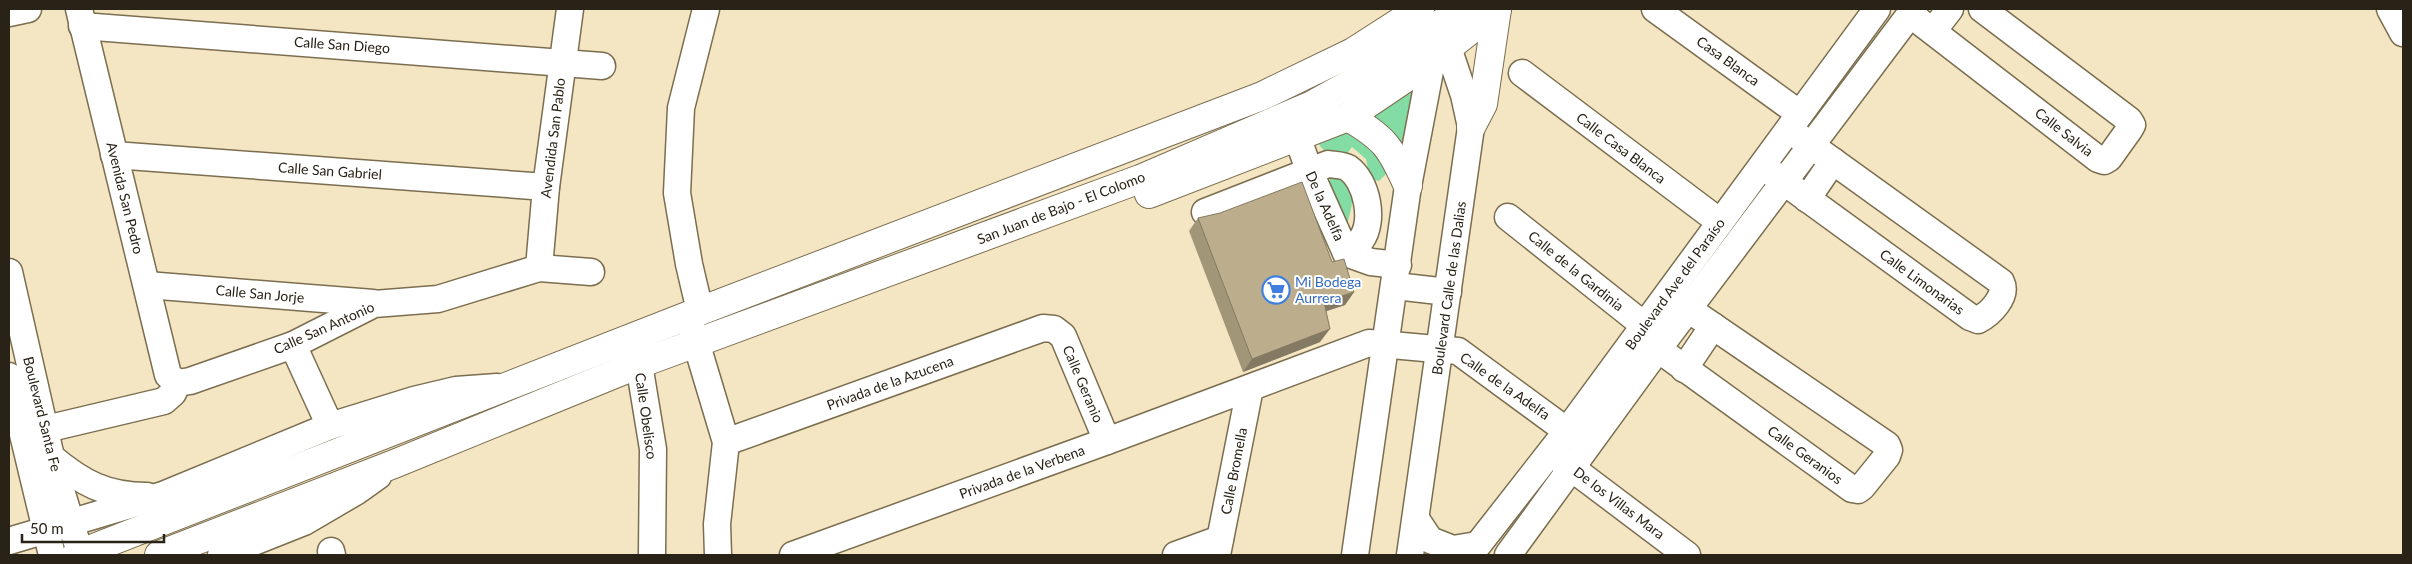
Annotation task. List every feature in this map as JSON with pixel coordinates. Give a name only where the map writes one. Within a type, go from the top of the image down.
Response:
[{"type":"main road","name":"San Juan de Bajo - El Colomo","points":[[159,555],[394,464],[642,363],[1140,179],[1312,105],[1370,73],[1436,30],[1462,9]]},
{"type":"main road","points":[[925,259],[1072,221],[1192,178],[1348,117],[1436,30],[1497,9],[1483,104],[1471,127]]},
{"type":"main road","name":"San Juan de Bajo - El Colomo","points":[[79,555],[634,337],[1262,96],[1352,52],[1436,30]]},
{"type":"main road","points":[[1348,117],[1372,130],[1386,143],[1396,158],[1408,186]]},
{"type":"street","points":[[9,14],[28,9]]},
{"type":"street","name":"Avendida San Pablo","points":[[539,268],[546,187],[570,9]]},
{"type":"street","points":[[706,9],[681,108],[678,193],[689,264],[687,317],[689,346],[726,442],[718,524],[718,555]]},
{"type":"street","name":"Casa Blanca","points":[[1655,9],[1795,122]]},
{"type":"street","points":[[1933,31],[1950,9]]},
{"type":"street","name":"Calle Salvia","points":[[1912,11],[1933,31],[2098,159],[2104,161],[2108,158],[2132,125],[2129,120],[1982,9]]},
{"type":"street","points":[[2390,9],[2403,33]]},
{"type":"street","name":"Boulevard Ave del Paraíso","points":[[1474,550],[1568,431],[1795,122],[1874,10]]},
{"type":"street","name":"Boulevard Ave del Paraíso","points":[[1508,555],[1658,349],[1912,11]]},
{"type":"street","name":"Calle San Diego","points":[[80,17],[602,66]]},
{"type":"street","name":"Avenida San Pedro","points":[[80,17],[168,375],[177,383]]},
{"type":"street","points":[[1355,555],[1387,344],[1408,186],[1436,30]]},
{"type":"street","name":"Boulevard Calle de las Dalias","points":[[1410,555],[1471,127],[1464,95],[1436,30]]},
{"type":"street","name":"Calle Casa Blanca","points":[[1522,74],[1720,222]]},
{"type":"street","name":"Calle Limonarias","points":[[1762,166],[1970,317],[1978,320],[1986,316],[2003,294],[2004,287],[2001,282],[1812,145],[1795,122]]},
{"type":"street","name":"De la Adelfa","points":[[1297,136],[1309,170],[1346,254],[1371,262],[1396,276],[1448,292]]},
{"type":"street","name":"Calle San Gabriel","points":[[114,155],[546,187]]},
{"type":"street","points":[[1807,199],[1833,161]]},
{"type":"street","points":[[1205,212],[1309,170],[1328,164],[1347,167],[1360,179],[1366,199],[1367,221],[1362,239],[1346,254]]},
{"type":"street","name":"Calle de la Gardinia","points":[[1508,216],[1645,326]]},
{"type":"street","name":"Calle San Antonio","points":[[177,383],[190,381],[293,344],[374,304],[438,300],[539,268],[591,272]]},
{"type":"street","name":"Boulevard Santa Fe","points":[[9,272],[25,434],[51,457],[57,537]]},
{"type":"street","name":"Calle San Jorje","points":[[147,285],[374,304]]},
{"type":"street","name":"Calle Geranios","points":[[1658,349],[1852,489],[1858,490],[1862,487],[1887,456],[1889,450],[1887,445],[1688,309]]},
{"type":"street","points":[[1684,369],[1713,326]]},
{"type":"street","name":"Privada de la Azucena","points":[[726,442],[1043,328],[1054,329]]},
{"type":"street","name":"Calle Geranio","points":[[1054,329],[1063,336],[1107,441]]},
{"type":"street","name":"Calle Obelisco","points":[[634,337],[642,363],[653,449],[650,555]]},
{"type":"street","name":"Privada de la Verbena","points":[[793,555],[1369,343],[1387,344]]},
{"type":"street","points":[[293,344],[330,426]]},
{"type":"street","name":"Calle de la Adelfa","points":[[1387,344],[1458,352],[1568,431]]},
{"type":"street","name":"Boulevard Santa Fe","points":[[9,376],[57,537],[79,555]]},
{"type":"street","points":[[25,434],[164,401],[173,393],[177,383]]},
{"type":"street","points":[[9,541],[57,537],[330,426],[414,400],[456,390],[508,386]]},
{"type":"street","name":"Calle Bromella","points":[[1219,547],[1250,388]]},
{"type":"street","name":"De los Villas Mara","points":[[1550,452],[1572,467],[1677,552]]},
{"type":"street","points":[[51,457],[75,477],[102,490],[135,496],[163,495]]},
{"type":"street","points":[[221,555],[304,522],[357,491],[394,464]]},
{"type":"street","points":[[1416,520],[1430,540],[1453,549],[1474,550]]},
{"type":"street","points":[[1176,555],[1219,547]]},
{"type":"green space","points":[[1417,88],[1409,166],[1365,119]]},
{"type":"green space","points":[[1345,123],[1381,149],[1387,173],[1379,181],[1370,179],[1366,159],[1352,147],[1346,155],[1340,156],[1326,152],[1317,141],[1315,136]]},
{"type":"green space","points":[[1332,175],[1343,177],[1352,195],[1347,226],[1328,184]]},
{"type":"building","name":"Mi Bodega Aurrera","points":[[1302,182],[1332,262],[1344,259],[1354,292],[1324,302],[1330,329],[1252,359],[1198,218],[1220,213]]},
{"type":"place","name":"Mi Bodega Aurrera","points":[[1276,290]]}]
